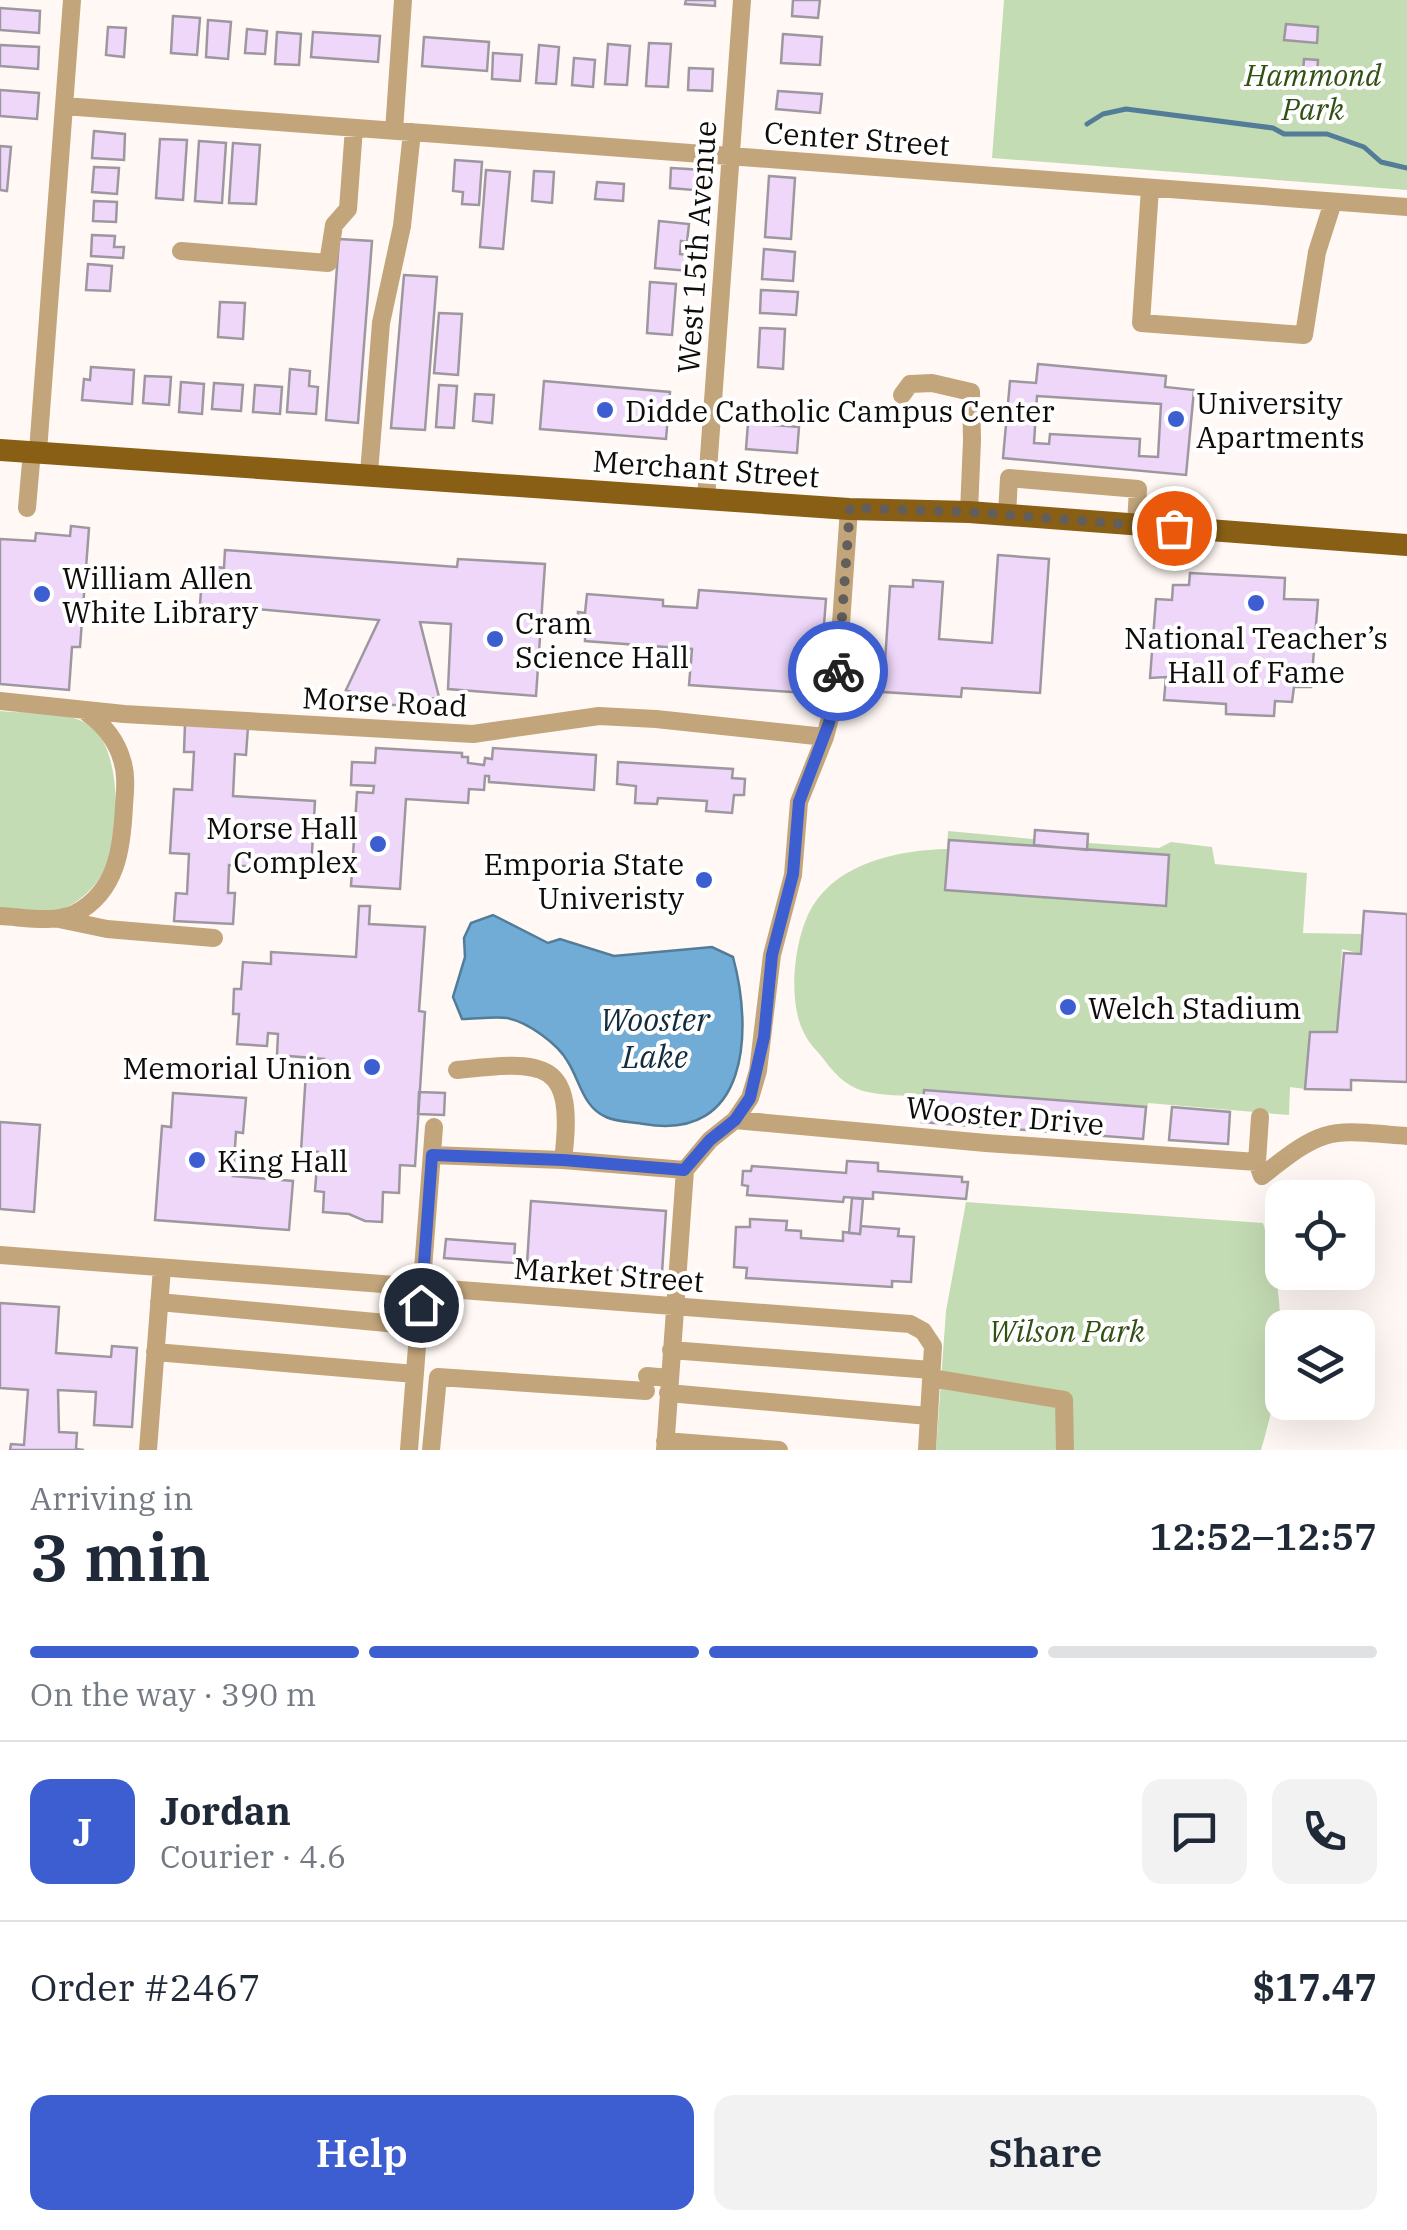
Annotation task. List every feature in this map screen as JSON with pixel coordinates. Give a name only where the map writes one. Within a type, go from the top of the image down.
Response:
[{"type":"main road","name":"Merchant Street","points":[[0,450],[850,508],[969,512],[1407,546]]},
{"type":"street","points":[[27,508],[72,0]]},
{"type":"street","points":[[370,473],[381,323],[402,226],[404,0]]},
{"type":"street","name":"West 15th Avenue","points":[[706,498],[742,0]]},
{"type":"street","name":"Center Street","points":[[64,106],[1407,207]]},
{"type":"street","points":[[180,251],[328,263],[334,225],[348,208],[354,128]]},
{"type":"street","points":[[1150,188],[1142,323],[1304,335],[1316,252],[1333,202]]},
{"type":"street","points":[[902,395],[910,384],[932,383],[971,392],[969,512]]},
{"type":"street","points":[[1006,515],[1008,478],[1138,490],[1136,525]]},
{"type":"street","points":[[779,1450],[665,1445],[684,1170],[710,1140],[735,1120],[750,1098],[758,1071],[772,955],[793,874],[799,802],[825,737],[836,695],[850,508]]},
{"type":"street","name":"Morse Road","points":[[0,701],[473,734],[599,716],[656,718],[825,737]]},
{"type":"street","points":[[59,919],[80,910],[105,888],[119,857],[125,782],[122,760],[103,724],[82,708]]},
{"type":"street","points":[[0,916],[59,919],[106,929],[214,938]]},
{"type":"street","points":[[457,1070],[534,1065],[557,1079],[568,1109],[563,1160]]},
{"type":"street","points":[[1260,1116],[1260,1168],[1316,1136],[1351,1131],[1407,1136]]},
{"type":"street","name":"Wooster Drive","points":[[735,1120],[1260,1168]]},
{"type":"street","points":[[410,1450],[434,1128]]},
{"type":"street","points":[[432,1155],[684,1170]]},
{"type":"street","name":"Market Street","points":[[0,1255],[910,1324],[933,1346],[931,1374]]},
{"type":"street","points":[[148,1450],[162,1268]]},
{"type":"street","points":[[160,1302],[419,1326]]},
{"type":"street","points":[[672,1350],[931,1374],[1064,1400],[1065,1450]]},
{"type":"street","points":[[156,1352],[416,1374]]},
{"type":"street","points":[[931,1374],[928,1416],[932,1449]]},
{"type":"street","points":[[431,1450],[438,1377],[647,1384],[928,1416]]},
{"type":"green space","name":"Hammond Park","points":[[1004,0],[1407,0],[1407,190],[992,158]]},
{"type":"green space","points":[[0,711],[60,715],[82,721],[101,738],[109,755],[116,797],[108,859],[92,888],[61,909],[0,909]]},
{"type":"green space","name":"Welch Stadium","points":[[1035,830],[1088,834],[1089,843],[1159,848],[1171,842],[1212,847],[1215,864],[1307,873],[1303,933],[1362,934],[1361,954],[1342,949],[1337,1032],[1310,1032],[1305,1089],[1290,1087],[1289,1115],[1148,1103],[1143,1139],[922,1122],[923,1097],[863,1091],[835,1073],[804,1033],[794,987],[801,935],[812,907],[824,892],[838,879],[872,861],[947,849],[948,831],[1033,839]]},
{"type":"green space","name":"Wilson Park","points":[[966,1202],[1263,1223],[1265,1290],[1278,1290],[1280,1310],[1265,1310],[1265,1420],[1269,1420],[1261,1450],[936,1450],[946,1311]]},
{"type":"water","name":"Wooster Lake","points":[[493,915],[548,943],[560,939],[614,956],[712,947],[733,957],[742,1017],[741,1047],[724,1099],[705,1116],[679,1125],[610,1119],[592,1107],[563,1055],[542,1035],[507,1018],[462,1019],[453,997],[465,957],[464,938],[471,923]]},
{"type":"building","points":[[686,0],[715,0],[715,6],[685,4]]},
{"type":"building","points":[[793,0],[820,0],[818,18],[792,16]]},
{"type":"building","points":[[0,8],[40,11],[39,33],[0,30]]},
{"type":"building","points":[[173,16],[200,18],[197,55],[171,53]]},
{"type":"building","points":[[208,20],[231,22],[228,59],[206,57]]},
{"type":"building","points":[[1286,24],[1318,27],[1317,43],[1284,40]]},
{"type":"building","points":[[108,27],[126,28],[124,57],[106,55]]},
{"type":"building","points":[[247,29],[267,31],[265,54],[245,53]]},
{"type":"building","points":[[277,32],[301,34],[299,65],[275,64]]},
{"type":"building","points":[[313,32],[380,36],[378,62],[311,57]]},
{"type":"building","points":[[783,34],[822,37],[820,65],[781,63]]},
{"type":"building","points":[[424,37],[489,42],[487,71],[422,66]]},
{"type":"building","points":[[649,43],[671,44],[668,87],[646,86]]},
{"type":"building","points":[[608,44],[630,46],[627,85],[605,84]]},
{"type":"building","points":[[0,45],[39,47],[38,69],[0,66]]},
{"type":"building","points":[[539,45],[559,47],[556,84],[536,83]]},
{"type":"building","points":[[493,53],[522,55],[520,81],[492,79]]},
{"type":"building","points":[[574,58],[595,60],[593,87],[572,85]]},
{"type":"building","points":[[1304,59],[1318,60],[1317,73],[1303,72]]},
{"type":"building","points":[[689,68],[713,69],[712,91],[688,90]]},
{"type":"building","points":[[0,90],[39,93],[37,119],[0,116]]},
{"type":"building","points":[[778,91],[822,94],[820,113],[776,109]]},
{"type":"building","points":[[94,131],[125,134],[124,160],[92,158]]},
{"type":"building","points":[[160,139],[187,140],[183,200],[156,198]]},
{"type":"building","points":[[199,141],[226,143],[222,203],[195,201]]},
{"type":"building","points":[[233,143],[260,145],[256,204],[229,203]]},
{"type":"building","points":[[0,146],[11,147],[7,191],[0,190]]},
{"type":"building","points":[[455,160],[482,162],[479,205],[462,204],[463,192],[453,191]]},
{"type":"building","points":[[94,167],[119,168],[117,194],[92,192]]},
{"type":"building","points":[[671,168],[704,170],[706,191],[670,188]]},
{"type":"building","points":[[486,170],[510,172],[503,249],[480,247]]},
{"type":"building","points":[[534,171],[554,172],[552,203],[532,201]]},
{"type":"building","points":[[769,176],[795,178],[791,239],[765,237]]},
{"type":"building","points":[[597,182],[624,184],[623,201],[595,199]]},
{"type":"building","points":[[94,201],[117,202],[116,222],[93,221]]},
{"type":"building","points":[[659,221],[689,224],[687,242],[681,241],[680,254],[691,255],[689,271],[655,268]]},
{"type":"building","points":[[92,235],[115,236],[114,247],[124,247],[123,258],[91,256]]},
{"type":"building","points":[[339,239],[372,241],[358,423],[326,420]]},
{"type":"building","points":[[764,249],[795,252],[793,281],[762,279]]},
{"type":"building","points":[[88,264],[112,266],[110,291],[86,290]]},
{"type":"building","points":[[404,275],[437,277],[425,430],[391,428]]},
{"type":"building","points":[[650,282],[676,284],[672,335],[647,333]]},
{"type":"building","points":[[761,290],[798,292],[796,315],[760,313]]},
{"type":"building","points":[[220,302],[245,303],[243,339],[218,337]]},
{"type":"building","points":[[439,313],[462,314],[458,375],[434,373]]},
{"type":"building","points":[[760,328],[785,329],[783,369],[758,367]]},
{"type":"building","name":"University Apartments","points":[[1038,364],[1166,376],[1165,387],[1194,390],[1186,475],[1003,458],[1010,381],[1036,383]],"holes":[[[1037,396],[1161,404],[1158,457],[1139,456],[1140,439],[1050,434],[1049,444],[1034,443]]]},
{"type":"building","points":[[91,367],[134,370],[132,404],[82,400],[84,379],[90,380]]},
{"type":"building","points":[[290,369],[310,371],[309,386],[318,387],[316,414],[287,412]]},
{"type":"building","points":[[145,376],[171,377],[169,405],[143,403]]},
{"type":"building","name":"Didde Catholic Campus Center","points":[[544,381],[670,392],[666,439],[540,429]]},
{"type":"building","points":[[181,382],[204,384],[202,414],[179,412]]},
{"type":"building","points":[[214,383],[243,385],[241,411],[212,409]]},
{"type":"building","points":[[255,385],[282,387],[280,414],[253,412]]},
{"type":"building","points":[[439,385],[457,386],[454,428],[436,427]]},
{"type":"building","points":[[475,394],[494,395],[492,423],[473,421]]},
{"type":"building","points":[[748,423],[799,427],[797,453],[746,449]]},
{"type":"building","name":"William Allen White Library","points":[[71,526],[89,528],[80,647],[72,647],[69,690],[0,684],[0,539],[35,541],[36,533],[70,536]]},
{"type":"building","name":"Cram Science Hall","points":[[225,550],[457,567],[458,559],[545,564],[536,696],[448,689],[451,624],[420,622],[439,697],[405,705],[384,705],[346,690],[379,620],[200,604],[203,565],[224,568]]},
{"type":"building","points":[[998,555],[1049,559],[1040,693],[962,688],[961,697],[883,692],[890,586],[913,587],[913,580],[943,582],[939,639],[992,643]]},
{"type":"building","points":[[1190,573],[1285,578],[1284,599],[1318,600],[1311,687],[1294,687],[1292,702],[1275,701],[1274,716],[1226,714],[1226,704],[1164,700],[1166,677],[1150,678],[1156,599],[1172,600],[1173,585],[1189,585]]},
{"type":"building","points":[[699,590],[826,599],[823,637],[810,637],[806,693],[689,685],[692,649],[585,641],[585,630],[577,629],[578,612],[585,613],[587,594],[663,600],[663,606],[697,608]]},
{"type":"building","points":[[185,724],[248,727],[246,755],[235,754],[233,796],[315,801],[311,870],[229,865],[228,893],[235,893],[233,924],[174,921],[176,893],[187,894],[189,854],[170,853],[174,789],[192,790],[194,752],[184,752]]},
{"type":"building","name":"Morse Hall Complex","points":[[376,748],[462,753],[462,757],[468,757],[468,763],[484,765],[485,758],[492,759],[493,748],[596,755],[594,790],[489,782],[489,776],[485,776],[484,790],[469,789],[468,803],[406,799],[400,889],[351,886],[357,792],[373,793],[374,786],[351,785],[352,762],[375,763]]},
{"type":"building","points":[[618,762],[733,769],[732,778],[745,779],[744,795],[734,795],[732,813],[706,811],[707,801],[658,798],[657,804],[635,803],[636,786],[617,784]]},
{"type":"building","points":[[1035,830],[1088,834],[1087,850],[1034,845]]},
{"type":"building","points":[[949,840],[1169,855],[1166,906],[945,890]]},
{"type":"building","name":"Memorial Union","points":[[359,906],[370,906],[369,924],[425,927],[419,1011],[425,1012],[415,1166],[400,1165],[399,1193],[383,1192],[382,1222],[323,1212],[324,1192],[315,1191],[318,1152],[301,1151],[306,1072],[323,1073],[324,1059],[277,1055],[278,1034],[268,1033],[267,1046],[237,1044],[239,1014],[233,1014],[234,989],[241,989],[243,962],[271,964],[271,952],[356,957]]},
{"type":"building","points":[[1364,911],[1407,914],[1407,1082],[1351,1080],[1351,1090],[1305,1089],[1310,1032],[1337,1032],[1344,953],[1361,954]]},
{"type":"building","points":[[924,1090],[1146,1107],[1143,1139],[922,1122]]},
{"type":"building","points":[[419,1092],[445,1093],[444,1115],[418,1114]]},
{"type":"building","name":"King Hall","points":[[173,1093],[246,1098],[243,1133],[236,1132],[233,1176],[293,1181],[289,1230],[155,1220],[162,1126],[171,1127]]},
{"type":"building","points":[[1172,1107],[1230,1112],[1228,1144],[1169,1140]]},
{"type":"building","points":[[0,1122],[40,1125],[34,1212],[0,1209]]},
{"type":"building","points":[[847,1161],[878,1163],[878,1171],[962,1177],[962,1182],[968,1182],[966,1199],[873,1192],[873,1199],[844,1197],[843,1202],[747,1195],[748,1186],[742,1185],[743,1171],[751,1171],[752,1166],[846,1173]]},
{"type":"building","points":[[852,1198],[863,1199],[860,1234],[849,1233]]},
{"type":"building","points":[[531,1201],[666,1211],[662,1273],[527,1264]]},
{"type":"building","points":[[750,1219],[787,1221],[786,1230],[801,1231],[801,1238],[843,1241],[843,1232],[860,1234],[861,1226],[899,1229],[898,1236],[914,1237],[911,1282],[892,1281],[892,1287],[746,1278],[747,1268],[734,1267],[736,1227],[750,1227]]},
{"type":"building","points":[[446,1239],[515,1244],[514,1263],[444,1258]]},
{"type":"building","points":[[0,1303],[59,1307],[56,1353],[111,1357],[112,1346],[137,1348],[132,1427],[94,1425],[96,1392],[58,1390],[59,1432],[77,1433],[76,1449],[84,1450],[10,1450],[11,1444],[24,1445],[28,1390],[0,1388]]},
{"type":"waterway","points":[[1087,124],[1103,114],[1126,109],[1273,128],[1284,134],[1327,134],[1364,147],[1381,162],[1407,168]]},
{"type":"way so far","points":[[838,671],[850,508],[969,512],[1174,528]]},
{"type":"place","name":"Didde Catholic Campus Center","points":[[605,410]]},
{"type":"place","name":"University Apartments","points":[[1176,419]]},
{"type":"place","name":"William Allen White Library","points":[[42,594]]},
{"type":"place","name":"National Teacher’s Hall of Fame","points":[[1256,603]]},
{"type":"place","name":"Cram Science Hall","points":[[495,639]]},
{"type":"place","name":"Morse Hall Complex","points":[[378,844]]},
{"type":"place","name":"Emporia State Univeristy","points":[[704,880]]},
{"type":"place","name":"Welch Stadium","points":[[1068,1007]]},
{"type":"place","name":"Memorial Union","points":[[372,1067]]},
{"type":"place","name":"King Hall","points":[[197,1160]]},
{"type":"route","points":[[421,1305],[432,1155],[684,1170],[710,1140],[735,1120],[750,1098],[764,1037],[772,955],[793,874],[799,802],[825,737],[838,671]]}]
